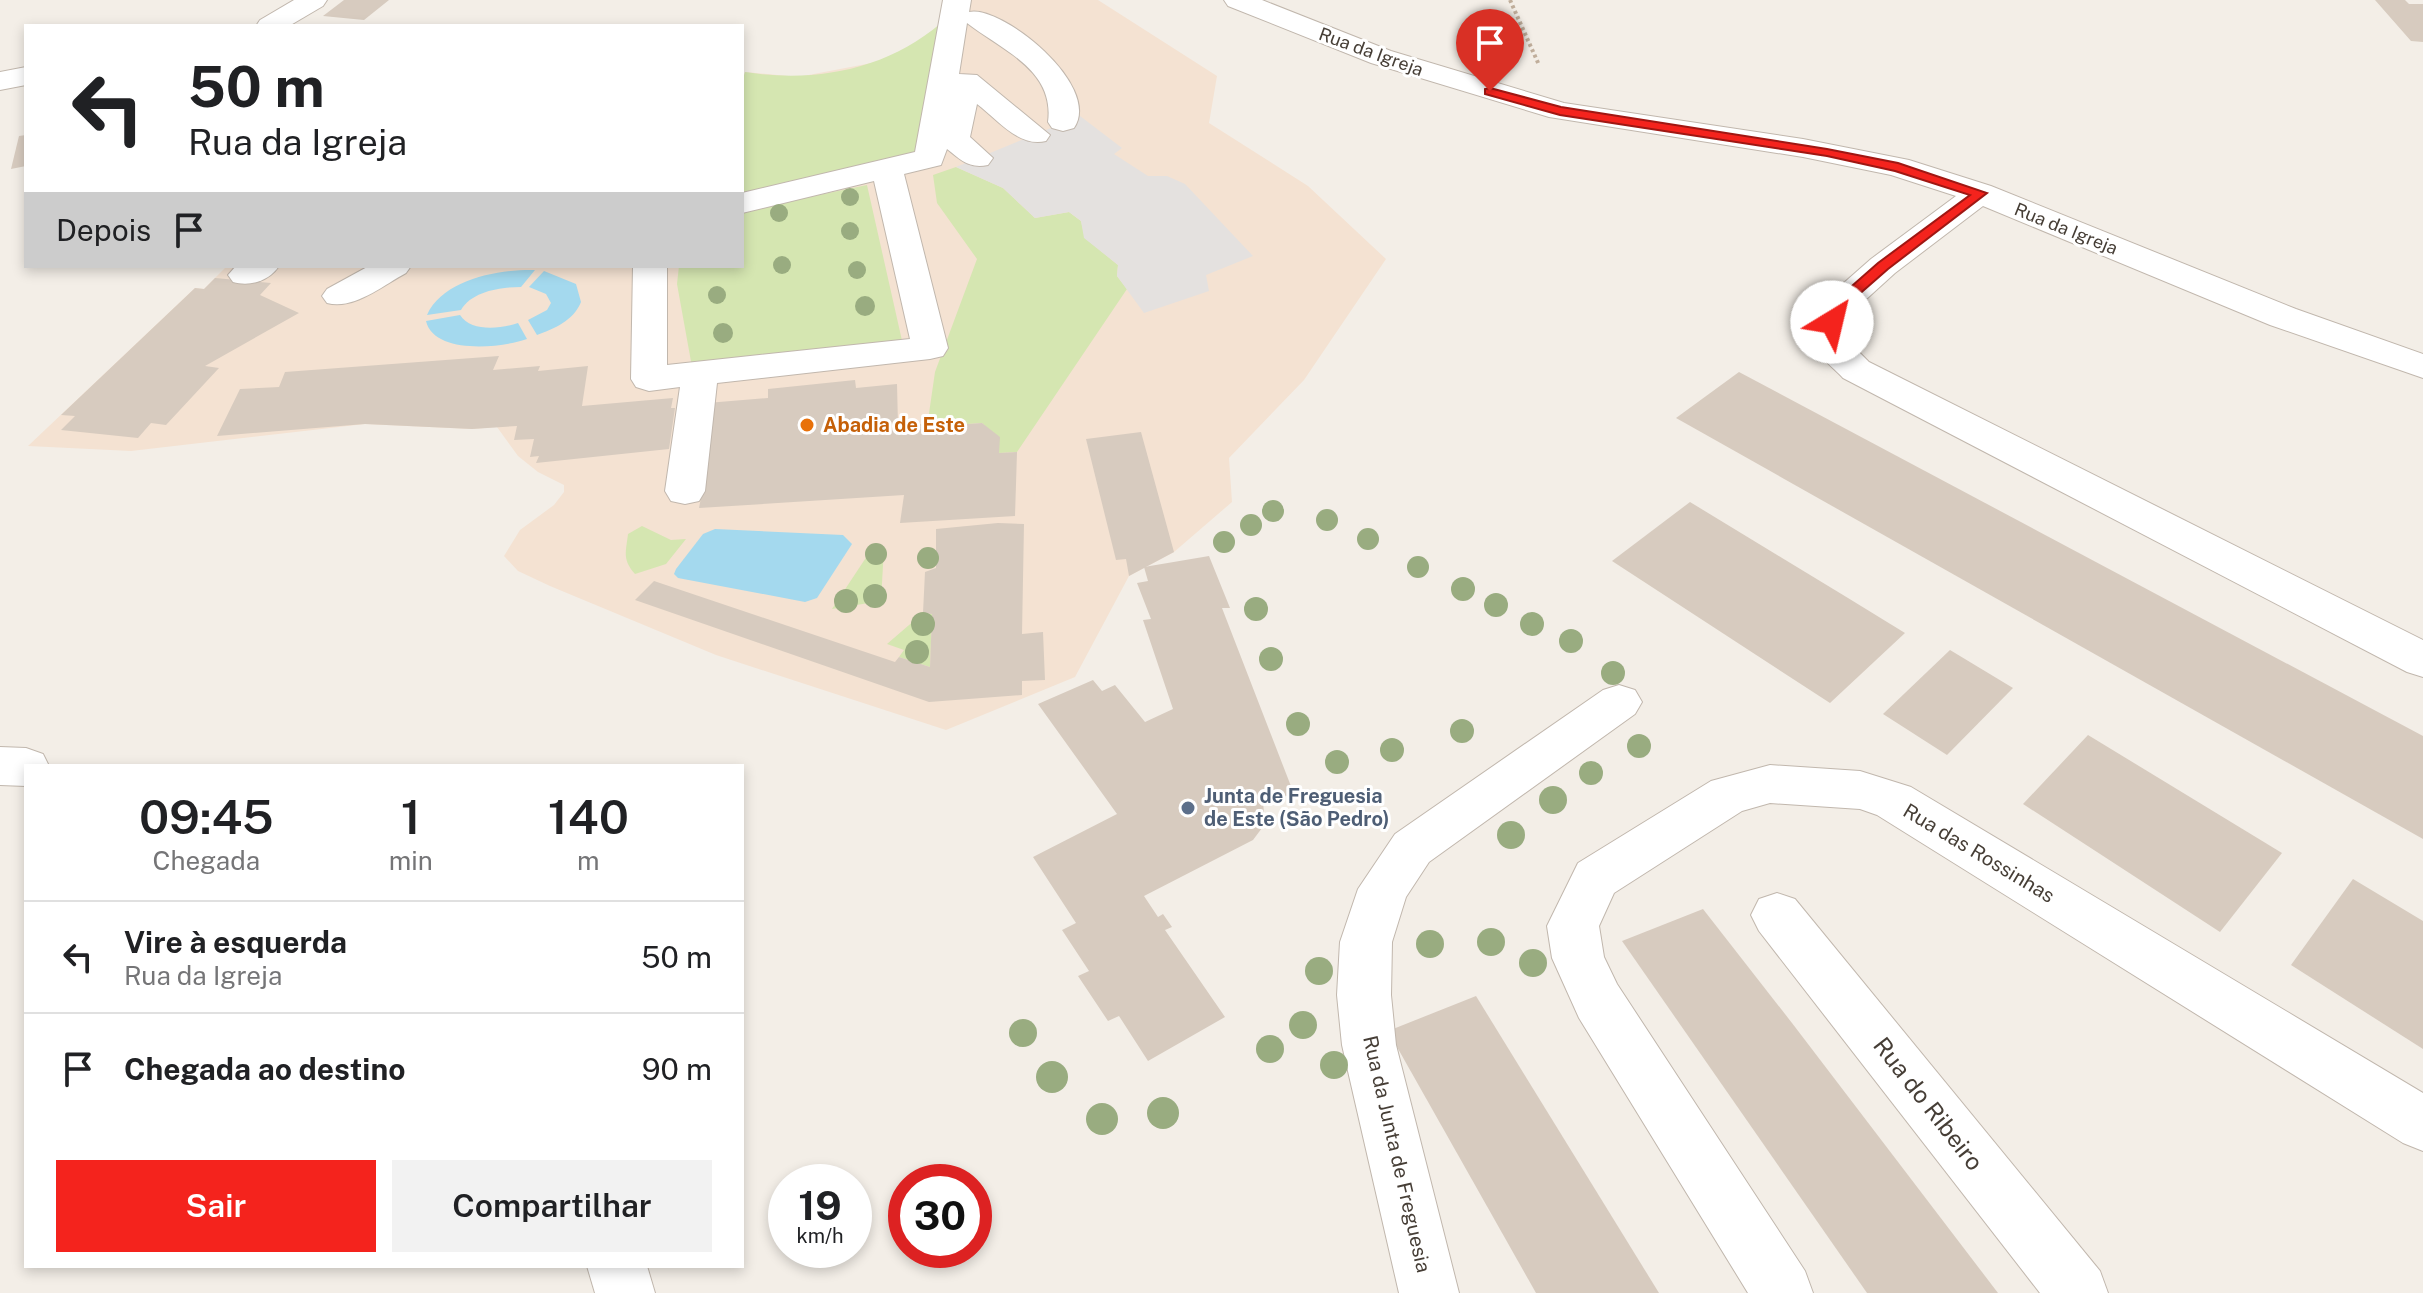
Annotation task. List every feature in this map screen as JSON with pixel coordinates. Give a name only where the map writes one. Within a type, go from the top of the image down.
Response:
[{"type":"street","points":[[273,24],[313,0]]},
{"type":"street","name":"Rua da Igreja","points":[[1238,0],[1381,57],[1560,111],[1803,148],[1898,167],[1980,193],[2283,317],[2423,367]]},
{"type":"street","points":[[972,6],[967,81],[954,139],[977,158]]},
{"type":"street","points":[[972,6],[1050,74],[1064,94],[1067,112],[1063,122]]},
{"type":"street","points":[[744,203],[930,158],[972,6]]},
{"type":"street","points":[[0,81],[24,76]]},
{"type":"street","points":[[967,81],[1035,135]]},
{"type":"street","points":[[650,268],[649,379],[930,348],[887,169]]},
{"type":"street","points":[[1980,193],[1883,266],[1833,310],[1836,350],[1856,370],[2423,660]]},
{"type":"street","points":[[339,296],[390,268]]},
{"type":"street","points":[[685,491],[700,373]]},
{"type":"street","name":"Rua da Junta de Freguesia","points":[[1429,1293],[1369,1045],[1364,995],[1366,942],[1383,889],[1412,848],[1619,702]]},
{"type":"street","points":[[0,766],[24,767]]},
{"type":"street","name":"Rua das Rossinhas","points":[[1783,1293],[1598,1001],[1578,958],[1573,926],[1596,878],[1728,795],[1770,784],[1860,790],[1894,801],[2423,1124]]},
{"type":"street","name":"Rua do Ribeiro","points":[[1777,915],[2078,1293]]},
{"type":"street","points":[[618,1268],[625,1293]]},
{"type":"path","points":[[1510,0],[1560,111]]},
{"type":"shaded area","points":[[950,0],[1098,0],[1217,76],[1209,123],[1308,186],[1386,259],[1304,380],[1229,458],[1232,502],[1174,552],[1129,576],[1075,677],[946,730],[716,655],[550,586],[518,571],[504,556],[520,530],[554,505],[564,492],[564,485],[538,472],[518,456],[497,427],[472,429],[365,424],[131,451],[28,446],[195,288],[204,289],[225,268],[744,268],[745,72],[798,77],[877,62],[913,45],[941,24]]},
{"type":"shaded area","points":[[1080,116],[1122,148],[1114,154],[1148,176],[1167,176],[1185,184],[1253,256],[1206,275],[1209,291],[1144,313],[1117,276],[1118,265],[1084,238],[1081,221],[1069,212],[1035,218],[1003,188],[956,167]]},
{"type":"green space","points":[[941,23],[919,151],[744,196],[745,72],[797,76],[823,74],[873,62],[920,39]]},
{"type":"green space","points":[[956,167],[1003,188],[1035,218],[1069,212],[1081,221],[1085,238],[1118,265],[1117,276],[1127,289],[1017,452],[999,453],[997,437],[982,423],[927,427],[935,372],[977,259],[937,203],[933,175]]},
{"type":"green space","points":[[867,185],[903,345],[692,367],[677,284],[679,268],[744,268],[744,211]]},
{"type":"green space","points":[[642,526],[671,540],[686,539],[666,564],[635,574],[627,559],[628,534]]},
{"type":"green space","points":[[875,544],[884,547],[881,601],[832,609]]},
{"type":"green space","points":[[923,613],[932,614],[930,667],[899,657],[904,650],[887,644]]},
{"type":"water","points":[[535,270],[521,287],[488,291],[472,298],[461,310],[427,315],[435,303],[459,285],[490,274]]},
{"type":"water","points":[[544,271],[576,284],[581,302],[568,319],[537,335],[528,320],[547,310],[551,303],[546,294],[529,287]]},
{"type":"water","points":[[460,315],[478,327],[495,328],[518,323],[527,339],[502,345],[455,344],[432,332],[426,321]]},
{"type":"water","points":[[715,529],[843,535],[852,544],[817,598],[805,602],[678,578],[674,574],[676,569],[703,534]]},
{"type":"building","points":[[344,0],[389,0],[364,20],[323,16]]},
{"type":"building","points":[[2375,0],[2405,0],[2409,4],[2423,4],[2423,42],[2411,41]]},
{"type":"building","points":[[24,135],[24,166],[11,169],[19,136]]},
{"type":"building","points":[[215,278],[271,283],[260,295],[299,313],[205,366],[219,368],[166,425],[151,423],[138,438],[61,430],[75,416],[61,415],[195,288],[204,289]]},
{"type":"building","points":[[499,356],[493,370],[540,366],[538,371],[588,366],[582,406],[673,398],[671,408],[675,408],[669,449],[536,463],[539,456],[530,457],[534,439],[514,440],[517,426],[472,429],[365,424],[217,436],[240,389],[279,387],[285,372]]},
{"type":"building","points":[[1739,372],[2423,736],[2423,839],[1676,418]]},
{"type":"building","points":[[855,380],[856,388],[897,384],[898,425],[927,424],[927,427],[982,423],[1000,437],[999,453],[1017,452],[1015,516],[900,523],[904,495],[699,508],[709,455],[700,456],[707,403],[768,398],[768,389]]},
{"type":"building","points":[[1141,432],[1174,552],[1129,576],[1126,559],[1116,560],[1086,439]]},
{"type":"building","points":[[1690,502],[1905,633],[1830,703],[1612,561]]},
{"type":"building","points":[[998,523],[1024,524],[1022,634],[1043,632],[1045,680],[1022,681],[1022,695],[929,702],[635,600],[654,581],[895,662],[899,657],[930,667],[932,614],[923,613],[925,572],[936,568],[936,529]]},
{"type":"building","name":"Junta de Freguesia de Este (São Pedro)","points":[[1209,556],[1230,608],[1222,608],[1294,794],[1263,802],[1265,824],[1253,840],[1144,896],[1158,917],[1163,914],[1172,927],[1165,930],[1225,1017],[1148,1061],[1119,1016],[1108,1021],[1078,976],[1089,971],[1062,930],[1076,923],[1033,857],[1117,814],[1038,704],[1093,680],[1102,691],[1115,685],[1145,722],[1173,709],[1143,620],[1151,619],[1137,583],[1148,581],[1144,567]]},
{"type":"building","points":[[1950,650],[2013,688],[1947,755],[1883,714]]},
{"type":"building","points":[[2088,735],[2282,853],[2220,932],[2023,804]]},
{"type":"building","points":[[2353,879],[2423,921],[2423,1049],[2291,965]]},
{"type":"building","points":[[1703,909],[1998,1293],[1867,1293],[1622,941]]},
{"type":"building","points":[[1476,996],[1659,1293],[1536,1293],[1388,1031]]},
{"type":"place","name":"Abadia de Este","points":[[807,425]]},
{"type":"place","name":"Junta de Freguesia de Este (São Pedro)","points":[[1188,808]]},
{"type":"route","points":[[1490,91],[1560,111],[1803,148],[1898,167],[1980,193],[1883,266],[1833,310],[1832,322]]}]
